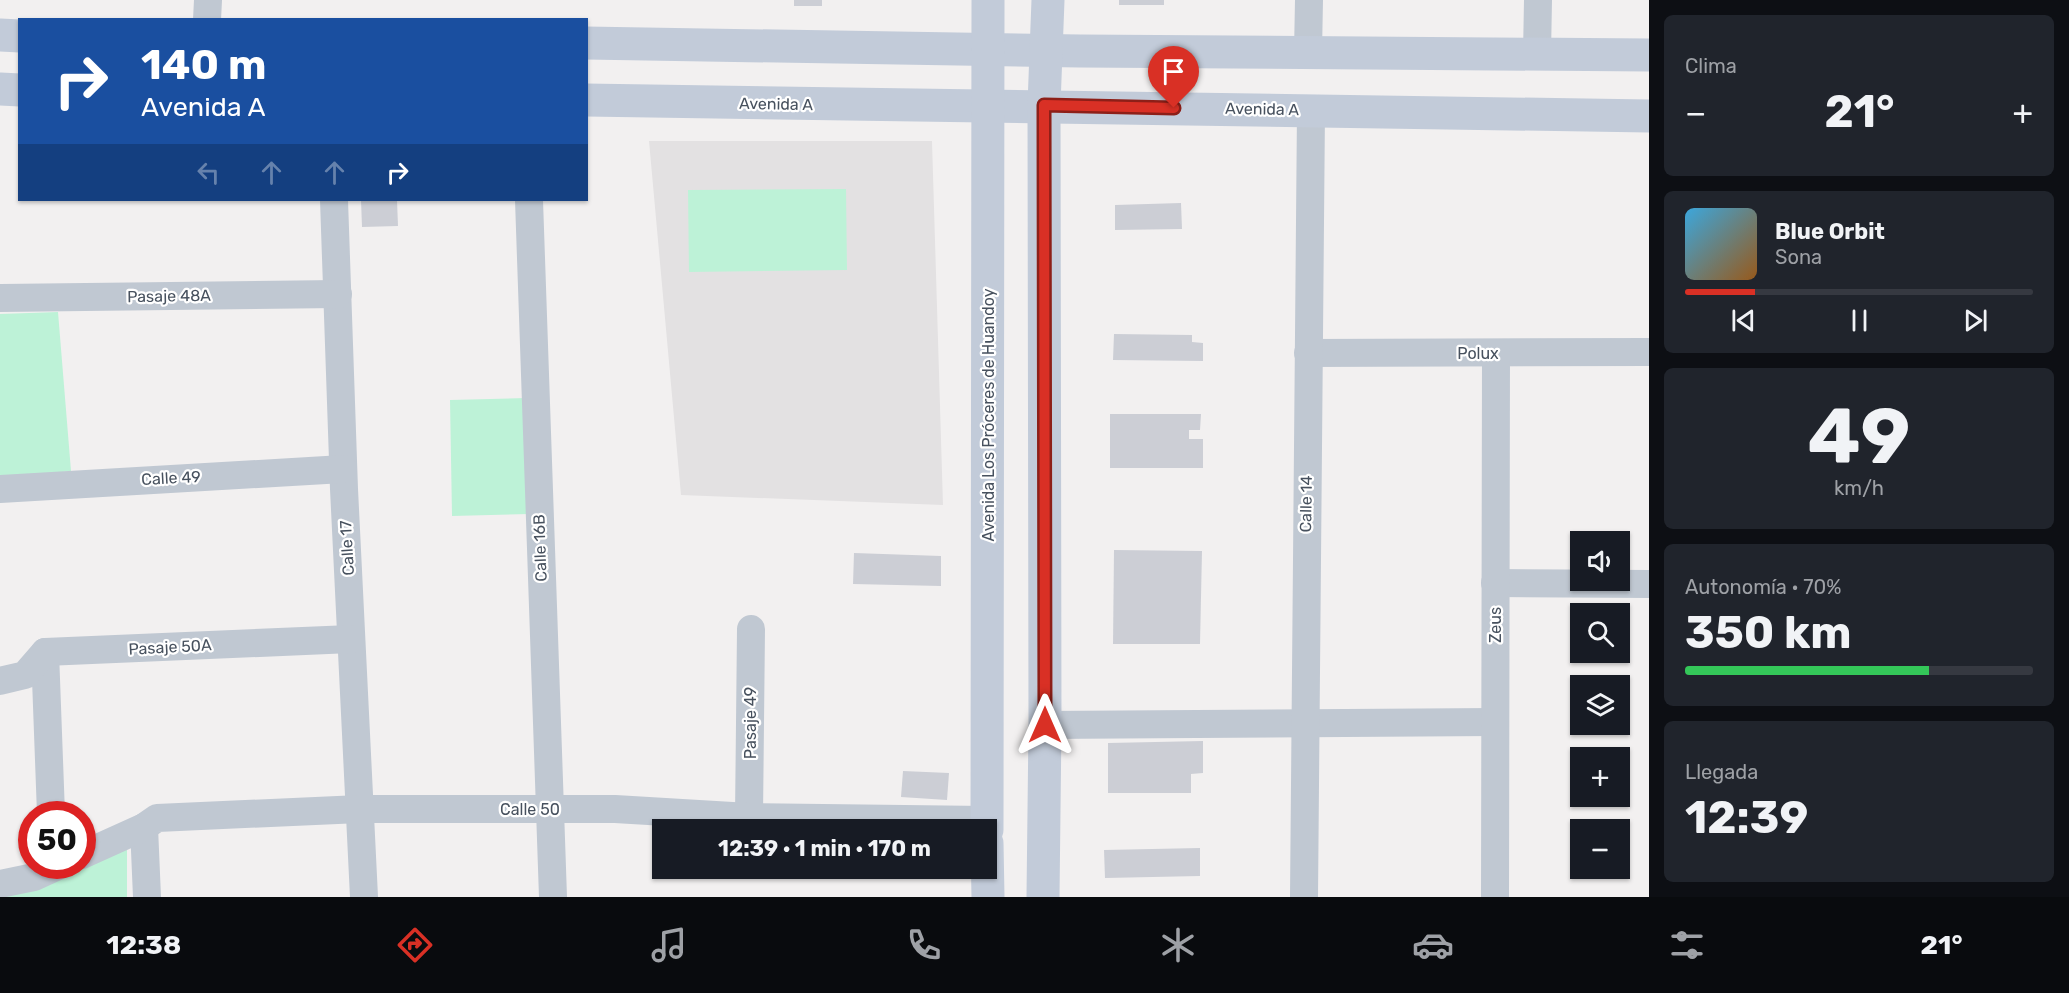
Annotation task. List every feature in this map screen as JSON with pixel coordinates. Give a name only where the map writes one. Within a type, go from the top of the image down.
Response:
[{"type":"street","points":[[207,18],[208,0]]},
{"type":"street","name":"Avenida Los Próceres de Huandoy","points":[[987,819],[988,0]]},
{"type":"street","points":[[1043,897],[1044,105],[1048,50],[1048,0]]},
{"type":"street","points":[[1308,52],[1309,0]]},
{"type":"street","points":[[1537,54],[1538,0]]},
{"type":"street","points":[[0,36],[18,36]]},
{"type":"street","points":[[588,43],[1649,55]]},
{"type":"street","points":[[0,89],[18,90]]},
{"type":"street","name":"Avenida A","points":[[588,100],[989,108],[1044,105],[1649,116]]},
{"type":"street","name":"Calle 14","points":[[1304,897],[1311,110]]},
{"type":"street","name":"Calle 17","points":[[334,201],[343,469],[364,897]]},
{"type":"street","name":"Calle 16B","points":[[529,201],[548,809],[553,897]]},
{"type":"street","name":"Pasaje 48A","points":[[0,298],[338,294]]},
{"type":"street","name":"Polux","points":[[1308,352],[1496,354],[1649,352]]},
{"type":"street","name":"Zeus","points":[[1495,897],[1496,354]]},
{"type":"street","name":"Calle 49","points":[[0,489],[343,469]]},
{"type":"street","points":[[1495,583],[1649,584]]},
{"type":"street","name":"Pasaje 49","points":[[749,817],[751,629]]},
{"type":"street","name":"Pasaje 50A","points":[[45,652],[351,639]]},
{"type":"street","points":[[0,681],[25,675],[45,652]]},
{"type":"street","points":[[45,652],[51,801]]},
{"type":"street","points":[[1045,725],[1495,722]]},
{"type":"street","name":"Calle 50","points":[[96,849],[144,827],[157,818],[360,809],[615,809],[783,819]]},
{"type":"street","points":[[144,827],[147,897]]},
{"type":"street","points":[[0,884],[24,879]]},
{"type":"street","name":"Avenida Los Próceres de Huandoy","points":[[988,879],[988,897]]},
{"type":"shaded area","points":[[649,141],[932,141],[943,505],[681,495]]},
{"type":"green space","points":[[846,189],[847,270],[689,272],[688,190]]},
{"type":"green space","points":[[58,312],[71,471],[0,479],[0,314]]},
{"type":"green space","points":[[527,398],[529,514],[452,516],[450,400]]},
{"type":"green space","points":[[127,845],[127,897],[0,897],[47,885],[58,879],[96,879],[96,859]]},
{"type":"building","points":[[794,0],[822,0],[822,6],[794,6]]},
{"type":"building","points":[[1119,0],[1164,0],[1164,5],[1119,5]]},
{"type":"building","points":[[361,201],[397,201],[398,226],[362,227]]},
{"type":"building","points":[[1181,203],[1182,229],[1115,230],[1115,205]]},
{"type":"building","points":[[1114,334],[1192,335],[1192,342],[1203,343],[1203,361],[1113,360]]},
{"type":"building","points":[[1110,414],[1201,414],[1200,430],[1189,430],[1189,439],[1203,439],[1203,468],[1110,468]]},
{"type":"building","points":[[1114,550],[1202,551],[1200,644],[1113,644]]},
{"type":"building","points":[[854,553],[941,556],[941,586],[853,584]]},
{"type":"building","points":[[1203,741],[1203,773],[1191,774],[1191,793],[1108,793],[1108,743]]},
{"type":"building","points":[[903,771],[949,773],[947,800],[901,797]]},
{"type":"building","points":[[1200,848],[1200,876],[1105,878],[1104,850]]},
{"type":"route","points":[[1045,725],[1044,105],[1174,108]]}]
